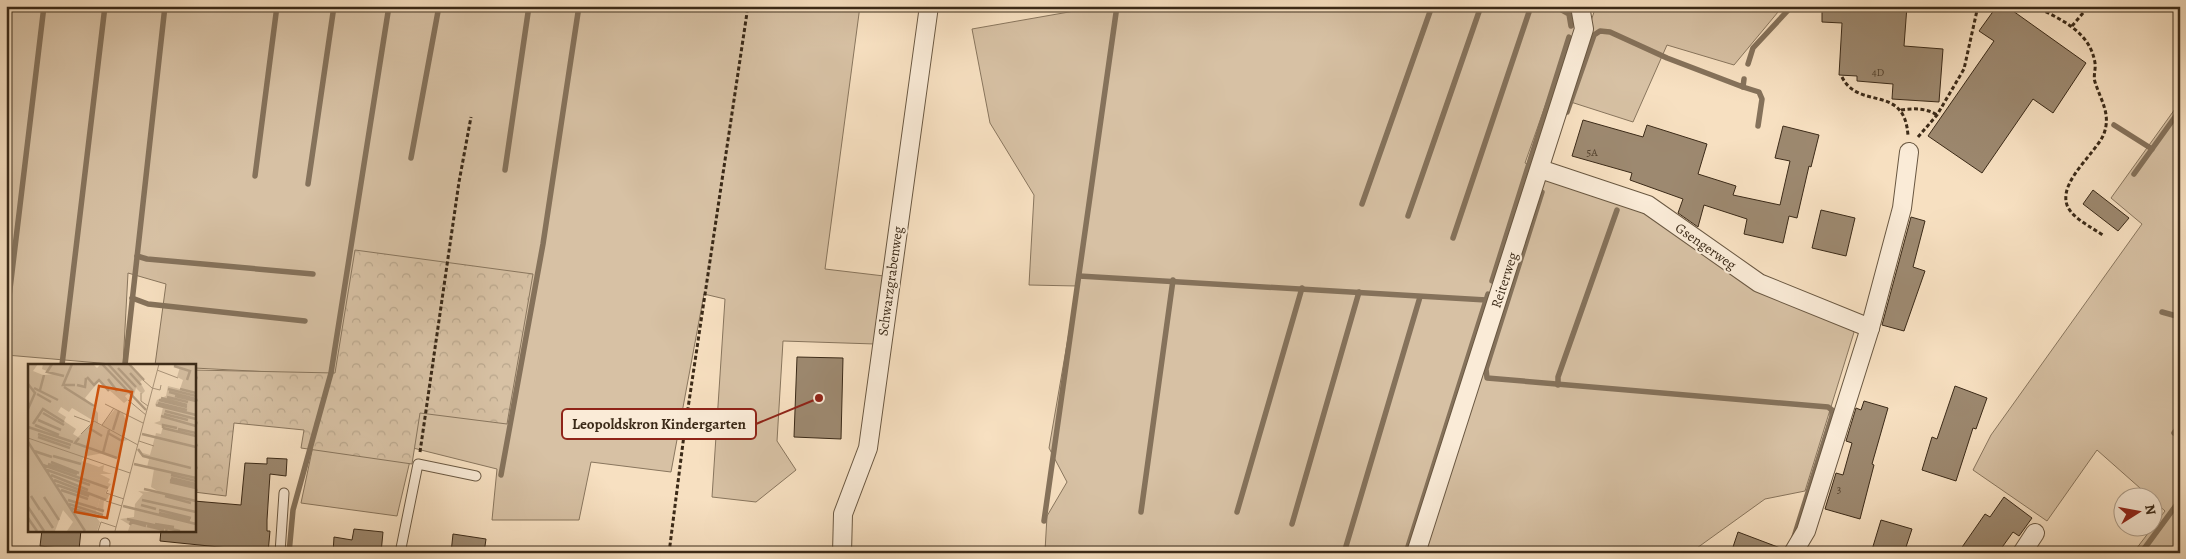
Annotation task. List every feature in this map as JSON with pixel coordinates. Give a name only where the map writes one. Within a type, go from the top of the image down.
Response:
[{"type":"street","name":"Schwarzgrabenweg","points":[[842,553],[843,514],[868,448],[929,6]]},
{"type":"street","name":"Reiterweg","points":[[1416,553],[1584,29],[1580,6]]},
{"type":"street","points":[[1793,553],[1806,531],[1870,328],[1902,208],[1908,152]]},
{"type":"street","name":"Gsengerweg","points":[[1540,168],[1648,205],[1759,283],[1870,328]]},
{"type":"street","points":[[2022,553],[2035,533]]},
{"type":"lane","points":[[400,553],[418,464],[476,476]]},
{"type":"lane","points":[[280,553],[284,493]]},
{"type":"lane","points":[[104,543],[104,553]]},
{"type":"path","points":[[669,553],[684,435],[748,6]]},
{"type":"path","points":[[1908,152],[1937,116],[1964,69],[1978,6]]},
{"type":"path","points":[[2034,6],[2072,26],[2088,43],[2095,63],[2094,80],[2106,109],[2107,125],[2102,138],[2067,187],[2066,201],[2071,213],[2104,236]]},
{"type":"path","points":[[2072,26],[2089,6]]},
{"type":"path","points":[[1842,78],[1846,86],[1861,95],[1886,100],[1901,110],[1907,129],[1908,152]]},
{"type":"path","points":[[1901,110],[1912,108],[1930,111],[1937,116]]},
{"type":"path","points":[[418,464],[470,117]]},
{"type":"green space","points":[[6,6],[860,6],[825,269],[884,276],[875,344],[783,341],[777,441],[796,470],[756,502],[712,497],[725,299],[704,294],[671,472],[591,462],[579,520],[492,520],[497,469],[413,448],[397,516],[301,503],[328,375],[195,368],[195,364],[155,364],[166,284],[128,273],[123,364],[6,355]]},
{"type":"green space","points":[[1103,6],[1561,6],[1591,21],[1596,6],[1783,6],[1734,65],[1667,45],[1633,122],[1549,95],[1525,163],[1650,216],[1855,329],[1805,491],[1765,499],[1690,553],[1068,553],[1045,551],[1047,516],[1067,482],[1049,448],[1077,286],[1029,285],[1034,195],[990,123],[972,29]]},
{"type":"green space","points":[[2180,102],[2180,553],[2133,553],[2146,536],[2164,536],[2164,486],[2138,486],[2097,450],[2047,521],[1973,470],[1991,435],[2142,224],[2111,198]]},
{"type":"green space","points":[[355,250],[533,274],[507,424],[420,413],[412,464],[301,448],[304,430],[234,423],[226,496],[195,492],[195,370],[335,373]]},
{"type":"building","points":[[1822,6],[1907,6],[1904,46],[1943,49],[1939,102],[1892,99],[1893,84],[1857,81],[1857,76],[1839,75],[1842,23],[1822,22]]},
{"type":"building","points":[[1997,6],[2006,6],[2086,63],[2053,113],[2033,99],[1982,173],[1928,136],[1994,41],[1979,31]]},
{"type":"building","points":[[1583,120],[1643,137],[1647,125],[1707,144],[1698,174],[1736,186],[1733,195],[1780,205],[1790,161],[1775,158],[1783,126],[1819,135],[1811,167],[1809,166],[1797,218],[1789,216],[1783,243],[1744,234],[1747,219],[1704,205],[1698,227],[1678,213],[1683,199],[1630,180],[1632,173],[1572,156]]},
{"type":"building","points":[[2093,190],[2129,218],[2118,231],[2083,204]]},
{"type":"building","points":[[1821,210],[1855,218],[1846,256],[1812,248]]},
{"type":"building","points":[[1911,217],[1925,221],[1913,267],[1925,271],[1904,331],[1882,325]]},
{"type":"building","points":[[797,357],[843,358],[841,439],[794,437]]},
{"type":"building","points":[[1955,386],[1987,398],[1976,429],[1973,428],[1956,481],[1922,470],[1932,437],[1937,439]]},
{"type":"building","points":[[1864,401],[1888,408],[1872,464],[1874,465],[1860,519],[1825,509],[1836,473],[1843,475],[1852,443],[1846,441],[1856,408],[1861,410]]},
{"type":"building","points":[[267,458],[287,459],[286,476],[270,474],[267,520],[267,531],[270,531],[268,553],[229,553],[229,548],[160,541],[161,532],[195,532],[195,501],[241,505],[245,463],[267,464]]},
{"type":"building","points":[[2004,497],[2032,518],[2019,536],[2013,532],[1998,553],[1958,553],[1985,514],[1990,517]]},
{"type":"building","points":[[1881,520],[1912,529],[1904,553],[1871,553]]},
{"type":"building","points":[[354,529],[383,532],[381,553],[333,553],[334,537],[352,540]]},
{"type":"building","points":[[42,532],[81,532],[79,550],[40,546]]},
{"type":"building","points":[[1738,532],[1783,549],[1782,553],[1731,553]]},
{"type":"building","points":[[453,534],[486,539],[484,553],[451,553]]},
{"type":"waterway","points":[[6,322],[44,6]]},
{"type":"waterway","points":[[62,364],[105,6]]},
{"type":"waterway","points":[[125,364],[165,6]]},
{"type":"waterway","points":[[255,176],[277,6]]},
{"type":"waterway","points":[[308,184],[334,6]]},
{"type":"waterway","points":[[289,553],[293,510],[331,373],[389,6]]},
{"type":"waterway","points":[[411,158],[439,6]]},
{"type":"waterway","points":[[505,170],[529,6]]},
{"type":"waterway","points":[[501,475],[543,244],[579,6]]},
{"type":"waterway","points":[[1044,521],[1117,6]]},
{"type":"waterway","points":[[1362,204],[1432,6]]},
{"type":"waterway","points":[[1408,216],[1481,6]]},
{"type":"waterway","points":[[1555,6],[1569,14],[1571,26]]},
{"type":"waterway","points":[[1748,64],[1753,48],[1792,6]]},
{"type":"waterway","points":[[1453,238],[1529,12]]},
{"type":"waterway","points":[[1567,112],[1594,35],[1600,31],[1610,32],[1667,58],[1743,87],[1744,79]]},
{"type":"waterway","points":[[1492,281],[1569,37]]},
{"type":"waterway","points":[[1743,87],[1759,92],[1762,99],[1758,126]]},
{"type":"waterway","points":[[2134,174],[2180,110]]},
{"type":"waterway","points":[[2114,125],[2152,149]]},
{"type":"waterway","points":[[1542,192],[1486,369],[1487,378],[1828,407],[1832,410],[1832,416],[1794,537]]},
{"type":"waterway","points":[[1558,385],[1558,377],[1617,210]]},
{"type":"waterway","points":[[137,256],[147,259],[313,274]]},
{"type":"waterway","points":[[1079,276],[1486,300]]},
{"type":"waterway","points":[[1141,512],[1173,280]]},
{"type":"waterway","points":[[1237,512],[1302,288]]},
{"type":"waterway","points":[[1292,524],[1359,292]]},
{"type":"waterway","points":[[1406,553],[1488,294]]},
{"type":"waterway","points":[[1344,553],[1420,297]]},
{"type":"waterway","points":[[132,298],[148,304],[305,321]]},
{"type":"waterway","points":[[2162,312],[2180,317]]},
{"type":"waterway","points":[[2174,433],[2180,425]]},
{"type":"waterway","points":[[2141,553],[2180,500]]},
{"type":"place","name":"Leopoldskron Kindergarten","points":[[819,398]]}]
